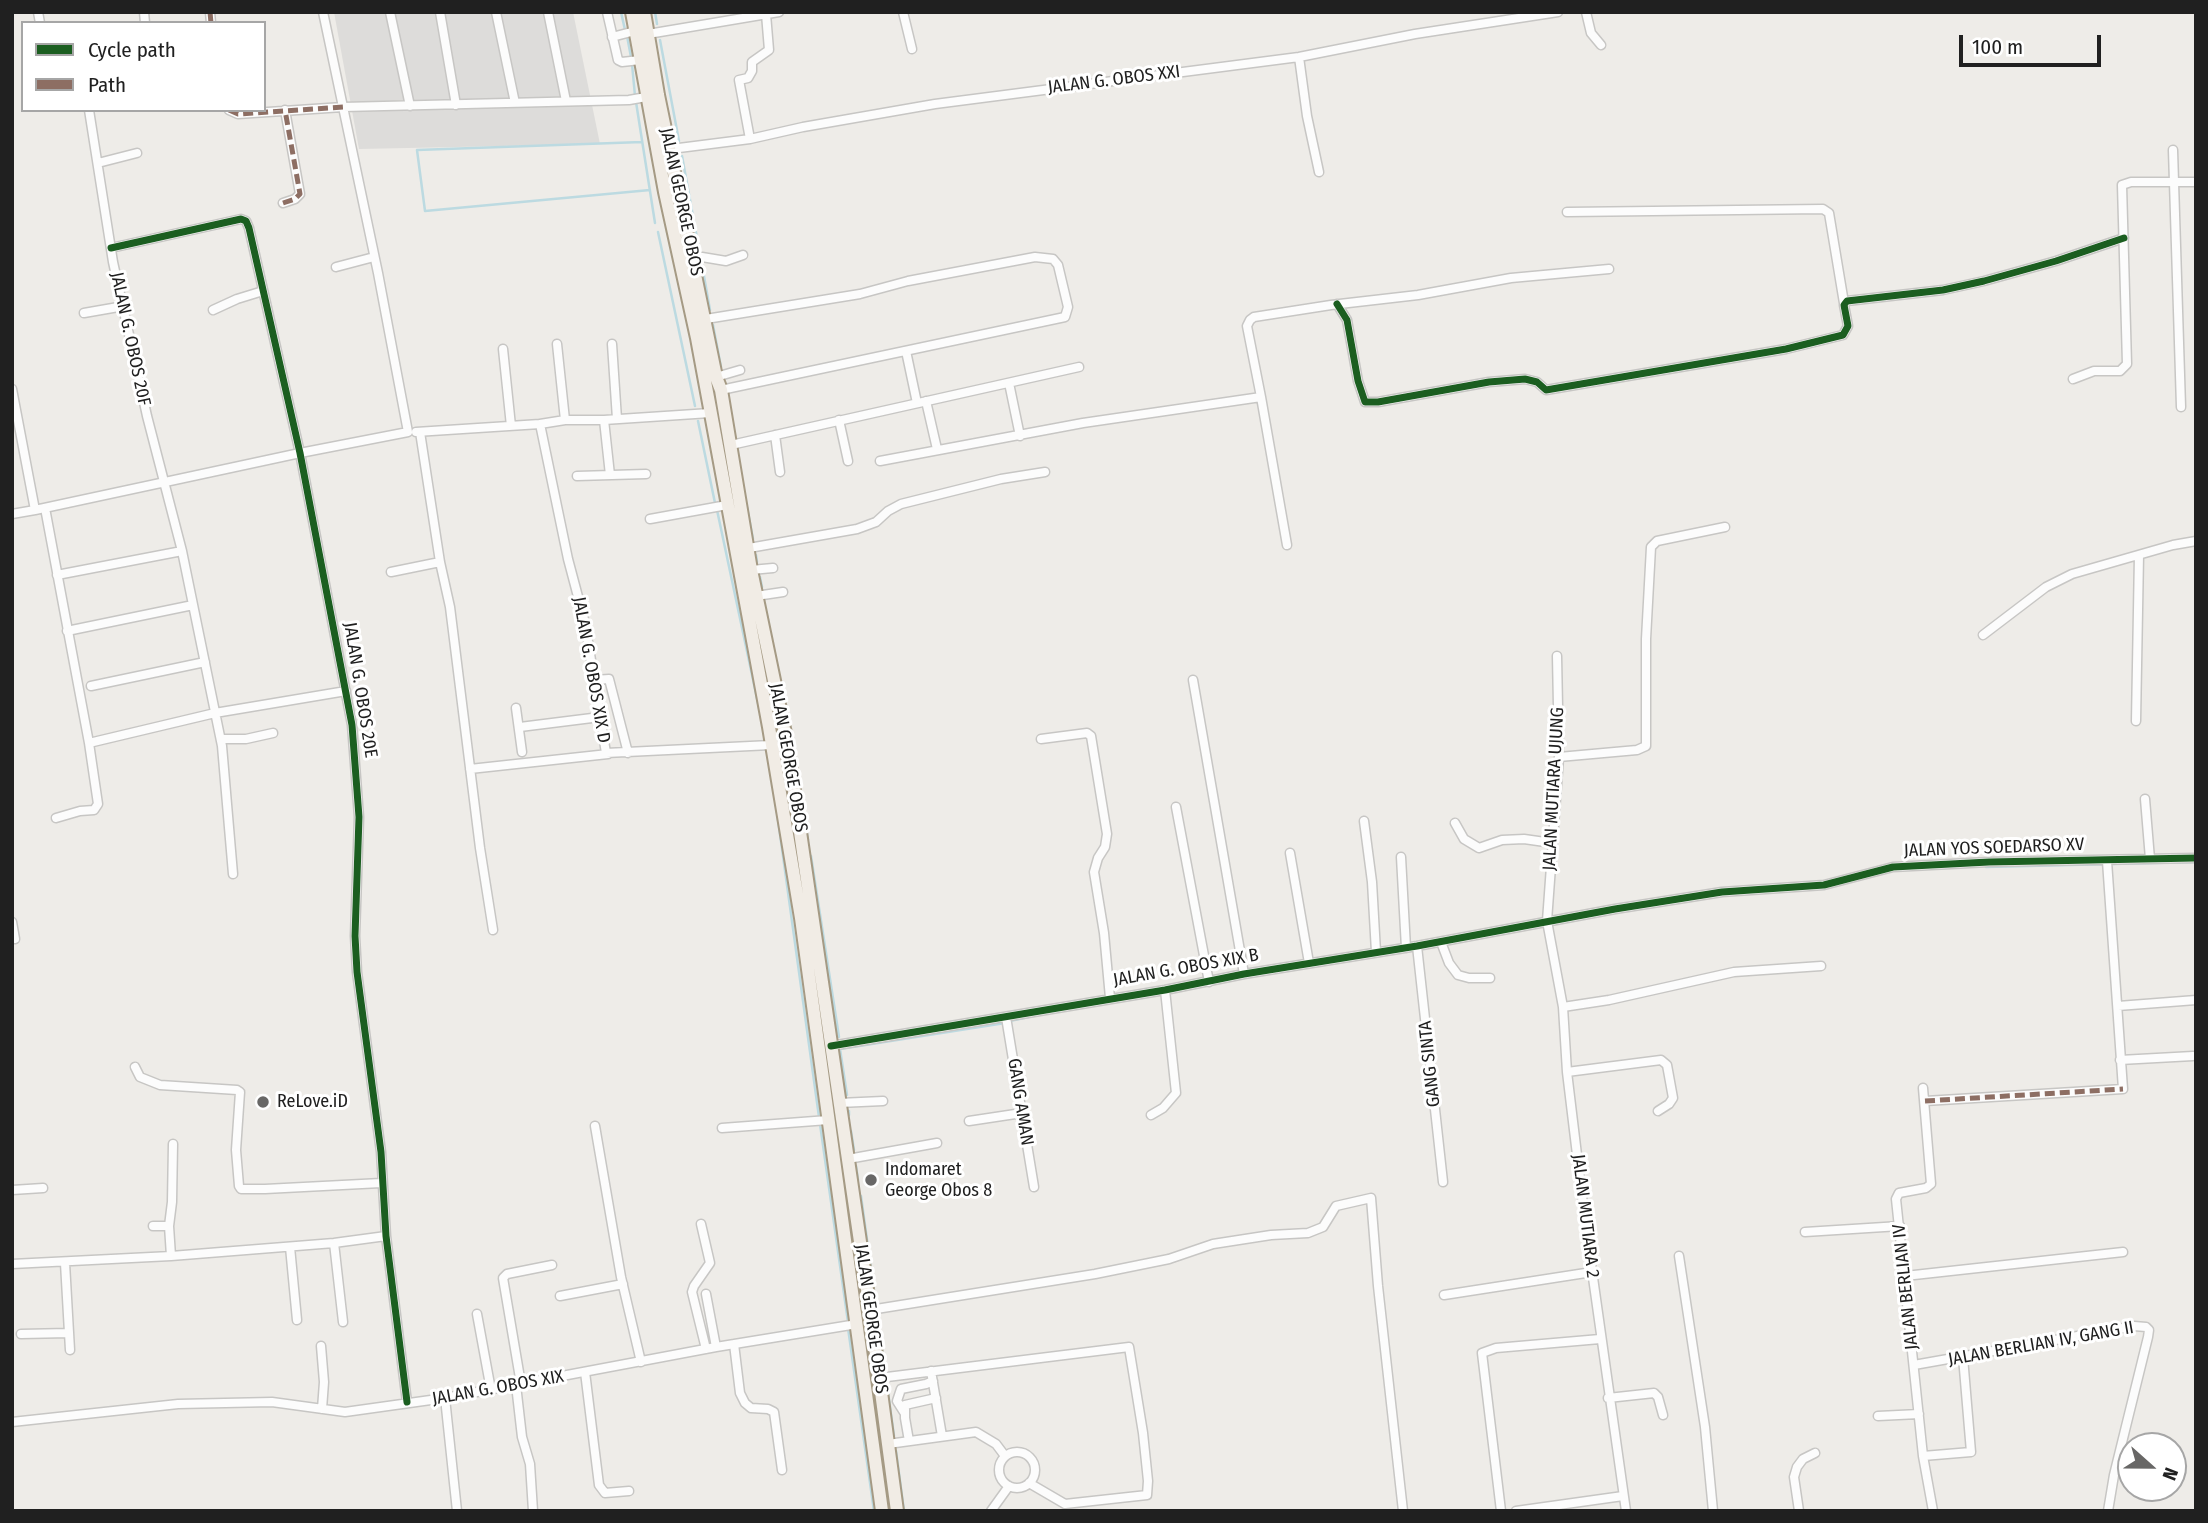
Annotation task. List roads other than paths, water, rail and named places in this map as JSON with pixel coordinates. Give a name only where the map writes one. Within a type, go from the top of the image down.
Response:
[{"type":"main road","name":"JALAN GEORGE OBOS","points":[[632,12],[629,34],[634,62],[671,149],[716,377],[721,390],[751,570],[787,743],[839,1103],[884,1377],[888,1444],[897,1511]]},
{"type":"main road","name":"JALAN GEORGE OBOS","points":[[629,34],[644,12]]},
{"type":"main road","name":"JALAN GEORGE OBOS","points":[[629,34],[648,97],[758,660],[801,918],[882,1511]]},
{"type":"street","points":[[323,12],[408,432]]},
{"type":"street","points":[[390,12],[410,106]]},
{"type":"street","points":[[440,12],[456,104]]},
{"type":"street","points":[[496,12],[515,103]]},
{"type":"street","points":[[548,12],[566,101]]},
{"type":"street","points":[[607,12],[629,34]]},
{"type":"street","points":[[629,34],[779,12]]},
{"type":"street","points":[[903,12],[912,49]]},
{"type":"street","name":"JALAN G. OBOS XXI","points":[[671,149],[750,139],[935,104],[1299,57],[1415,34],[1558,12]]},
{"type":"street","points":[[1586,12],[1591,33],[1601,45]]},
{"type":"street","points":[[750,139],[739,80],[748,78],[752,71],[752,62],[769,50],[766,14]]},
{"type":"street","points":[[629,34],[618,60],[634,62]]},
{"type":"street","points":[[1299,57],[1307,116],[1319,172]]},
{"type":"street","points":[[266,112],[343,107],[629,100],[648,97]]},
{"type":"street","points":[[283,203],[300,194],[285,110]]},
{"type":"street","name":"JALAN G. OBOS 20F","points":[[89,112],[111,248],[147,416],[182,551],[221,739],[233,874]]},
{"type":"street","points":[[234,112],[262,112]]},
{"type":"street","points":[[2173,150],[2182,407]]},
{"type":"street","points":[[98,163],[137,153]]},
{"type":"street","points":[[2073,379],[2094,371],[2120,371],[2125,368],[2127,356],[2121,195],[2123,184],[2196,182]]},
{"type":"street","points":[[1337,304],[1347,320],[1363,401],[1368,403],[1513,380],[1534,380],[1546,390],[1786,349],[1843,335],[1848,326],[1829,213],[1823,209],[1567,212]]},
{"type":"street","name":"JALAN G. OBOS 20E","points":[[111,248],[241,219],[246,221],[249,228],[300,453],[352,724],[358,781],[355,936],[361,1007],[381,1152],[386,1236],[407,1402]]},
{"type":"street","points":[[1844,303],[1943,290],[1984,281],[2124,239]]},
{"type":"street","points":[[693,259],[702,257],[726,261],[743,256]]},
{"type":"street","points":[[336,267],[374,257]]},
{"type":"street","points":[[706,319],[860,294],[908,281],[1035,257],[1053,259],[1058,265],[1068,307],[1065,317],[721,390]]},
{"type":"street","points":[[1287,545],[1247,326],[1250,320],[1267,314],[1418,295],[1511,278],[1609,269]]},
{"type":"street","points":[[213,310],[237,299],[263,292]]},
{"type":"street","points":[[84,313],[124,306]]},
{"type":"street","points":[[557,344],[565,420]]},
{"type":"street","points":[[612,344],[617,419]]},
{"type":"street","points":[[503,349],[511,426]]},
{"type":"street","points":[[906,351],[937,449]]},
{"type":"street","points":[[731,445],[1079,367]]},
{"type":"street","points":[[716,377],[740,370]]},
{"type":"street","points":[[1009,383],[1020,436]]},
{"type":"street","points":[[12,390],[57,575],[89,743],[97,806],[94,810],[56,818]]},
{"type":"street","points":[[880,461],[1083,423],[1261,397]]},
{"type":"street","points":[[12,514],[408,432],[565,420],[710,413]]},
{"type":"street","points":[[604,420],[610,475]]},
{"type":"street","points":[[839,420],[848,461]]},
{"type":"street","name":"JALAN G. OBOS XIX D","points":[[540,424],[568,559],[585,623],[604,747],[608,754],[771,745]]},
{"type":"street","points":[[420,432],[440,562],[450,607],[492,930]]},
{"type":"street","points":[[775,435],[780,472]]},
{"type":"street","points":[[749,548],[857,529],[876,522],[888,510],[901,504],[1001,479],[1045,472]]},
{"type":"street","points":[[578,476],[646,474]]},
{"type":"street","points":[[650,519],[727,505]]},
{"type":"street","points":[[1559,757],[1637,750],[1646,746],[1646,639],[1651,547],[1657,541],[1725,527]]},
{"type":"street","points":[[1983,635],[2038,593],[2071,574],[2196,541]]},
{"type":"street","points":[[57,575],[182,551]]},
{"type":"street","points":[[2136,722],[2139,555]]},
{"type":"street","points":[[391,572],[440,562]]},
{"type":"street","points":[[751,570],[773,568]]},
{"type":"street","points":[[756,596],[783,592]]},
{"type":"street","points":[[67,631],[193,605]]},
{"type":"street","name":"JALAN MUTIARA UJUNG","points":[[1547,921],[1559,757],[1557,656]]},
{"type":"street","points":[[91,686],[205,662]]},
{"type":"street","points":[[594,680],[609,679],[628,753]]},
{"type":"street","points":[[1193,680],[1244,974]]},
{"type":"street","points":[[89,743],[215,713],[346,691]]},
{"type":"street","points":[[516,708],[522,752]]},
{"type":"street","points":[[520,727],[600,717]]},
{"type":"street","points":[[221,739],[246,739],[273,733]]},
{"type":"street","points":[[1041,738],[1087,733],[1091,736],[1107,834],[1105,847],[1094,872],[1104,933],[1110,998]]},
{"type":"street","points":[[470,769],[608,754]]},
{"type":"street","points":[[2146,800],[2150,859]]},
{"type":"street","points":[[1176,807],[1209,982]]},
{"type":"street","points":[[1364,821],[1374,905],[1376,953]]},
{"type":"street","points":[[1455,823],[1464,839],[1479,848],[1502,840],[1524,839],[1552,843]]},
{"type":"street","points":[[1290,853],[1310,963]]},
{"type":"street","points":[[1401,857],[1406,948]]},
{"type":"street","name":"JALAN YOS SOEDARSO XV","points":[[1547,921],[1722,892],[1824,885],[1893,867],[1989,862],[2196,858]]},
{"type":"street","points":[[1924,1101],[2123,1089],[2107,861]]},
{"type":"street","name":"JALAN G. OBOS XIX B","points":[[831,1046],[1441,942],[1547,921]]},
{"type":"street","name":"JALAN MUTIARA 2","points":[[1547,921],[1563,1007],[1567,1072],[1600,1339],[1626,1511]]},
{"type":"street","points":[[12,922],[15,939]]},
{"type":"street","points":[[1441,942],[1449,963],[1458,975],[1490,978]]},
{"type":"street","name":"GANG SINTA","points":[[1417,946],[1443,1182]]},
{"type":"street","points":[[1563,1007],[1609,1000],[1734,972],[1821,966]]},
{"type":"street","points":[[1151,1115],[1163,1108],[1176,1093],[1165,990]]},
{"type":"street","points":[[2118,1006],[2196,1000]]},
{"type":"street","name":"GANG AMAN","points":[[1006,1017],[1034,1187]]},
{"type":"street","points":[[2120,1060],[2193,1056]]},
{"type":"street","points":[[1567,1072],[1661,1060],[1667,1065],[1672,1098],[1669,1104],[1658,1111]]},
{"type":"street","points":[[135,1067],[141,1077],[153,1083],[240,1092],[236,1150],[241,1189],[382,1183]]},
{"type":"street","name":"JALAN BERLIAN IV","points":[[1923,1088],[1931,1184],[1926,1188],[1899,1193],[1896,1196],[1923,1456],[1933,1511]]},
{"type":"street","points":[[839,1103],[883,1101]]},
{"type":"street","points":[[968,1121],[1022,1113]]},
{"type":"street","points":[[722,1128],[828,1120]]},
{"type":"street","points":[[595,1126],[622,1284],[641,1363]]},
{"type":"street","points":[[848,1159],[937,1143]]},
{"type":"street","points":[[171,1256],[169,1226],[173,1144]]},
{"type":"street","points":[[12,1190],[43,1188]]},
{"type":"street","points":[[874,1309],[1119,1269],[1169,1259],[1213,1244],[1271,1235],[1308,1233],[1323,1227],[1336,1206],[1371,1198],[1403,1511]]},
{"type":"street","points":[[701,1224],[710,1263],[692,1292],[706,1349]]},
{"type":"street","points":[[153,1226],[169,1226]]},
{"type":"street","points":[[1805,1232],[1900,1226]]},
{"type":"street","points":[[12,1264],[171,1256],[334,1243],[386,1236]]},
{"type":"street","points":[[334,1243],[343,1322]]},
{"type":"street","points":[[290,1247],[297,1320]]},
{"type":"street","points":[[1905,1276],[2123,1252]]},
{"type":"street","points":[[1679,1256],[1704,1427],[1713,1511]]},
{"type":"street","points":[[65,1263],[70,1350]]},
{"type":"street","points":[[533,1511],[530,1464],[522,1437],[519,1385],[503,1278],[507,1274],[552,1265]]},
{"type":"street","points":[[1444,1296],[1592,1272]]},
{"type":"street","points":[[560,1296],[622,1284]]},
{"type":"street","points":[[705,1294],[716,1347]]},
{"type":"street","points":[[477,1314],[491,1390]]},
{"type":"street","name":"JALAN G. OBOS XIX","points":[[12,1422],[178,1404],[272,1402],[345,1412],[445,1398],[716,1347],[857,1324]]},
{"type":"street","name":"JALAN BERLIAN IV, GANG II","points":[[1914,1365],[2134,1326],[2146,1327],[2149,1330],[2114,1475],[2108,1511]]},
{"type":"street","points":[[21,1334],[69,1333]]},
{"type":"street","points":[[1501,1511],[1482,1353],[1496,1348],[1600,1339]]},
{"type":"street","points":[[734,1344],[740,1393],[745,1403],[751,1408],[774,1412],[782,1469]]},
{"type":"street","points":[[321,1346],[324,1382],[322,1409]]},
{"type":"street","points":[[884,1377],[932,1376],[1129,1347],[1143,1433],[1148,1492],[1145,1496],[1065,1504],[1029,1483]]},
{"type":"street","points":[[1923,1456],[1971,1452],[1963,1357]]},
{"type":"street","points":[[585,1372],[599,1485],[606,1493],[629,1491]]},
{"type":"street","points":[[932,1376],[942,1436]]},
{"type":"street","points":[[909,1441],[904,1413],[897,1401],[901,1389],[926,1384],[932,1376]]},
{"type":"street","points":[[1608,1398],[1654,1394],[1658,1397],[1663,1415]]},
{"type":"street","points":[[445,1398],[457,1511]]},
{"type":"street","points":[[904,1413],[907,1404],[936,1398]]},
{"type":"street","points":[[1878,1416],[1919,1414]]},
{"type":"street","points":[[888,1444],[976,1432],[996,1444],[1005,1456]]},
{"type":"street","points":[[1018,1452],[1031,1458],[1035,1471],[1029,1483],[1020,1488],[1009,1486],[1000,1476],[1001,1462],[1005,1456],[1018,1452]]},
{"type":"street","points":[[1799,1511],[1794,1477],[1802,1459],[1815,1453]]},
{"type":"street","points":[[992,1511],[1009,1486]]},
{"type":"street","points":[[1516,1511],[1623,1496]]},
{"type":"waterway","points":[[621,12],[625,30]]},
{"type":"waterway","points":[[655,12],[657,24]]},
{"type":"waterway","points":[[627,36],[631,57]]},
{"type":"waterway","points":[[660,40],[679,141]]},
{"type":"waterway","points":[[632,64],[635,96]]},
{"type":"waterway","points":[[636,102],[655,223]]},
{"type":"waterway","points":[[642,142],[417,150],[425,211],[650,190]]},
{"type":"waterway","points":[[682,156],[699,249]]},
{"type":"waterway","points":[[658,232],[695,406]]},
{"type":"waterway","points":[[702,265],[710,310]]},
{"type":"waterway","points":[[713,325],[721,367]]},
{"type":"waterway","points":[[698,421],[715,503]]},
{"type":"waterway","points":[[747,507],[753,539]]},
{"type":"waterway","points":[[717,510],[762,722]]},
{"type":"waterway","points":[[756,555],[757,562]]},
{"type":"waterway","points":[[760,577],[762,587]]},
{"type":"waterway","points":[[764,603],[768,620]]},
{"type":"waterway","points":[[775,798],[819,1117]]},
{"type":"waterway","points":[[803,812],[808,840]]},
{"type":"waterway","points":[[811,856],[839,1037]]},
{"type":"waterway","points":[[1986,867],[2196,862]]},
{"type":"waterway","points":[[1010,1021],[1038,1015]]},
{"type":"waterway","points":[[847,1095],[840,1049],[1005,1023]]},
{"type":"waterway","points":[[820,1124],[848,1322]]},
{"type":"waterway","points":[[851,1131],[854,1150]]},
{"type":"waterway","points":[[856,1166],[858,1180]]},
{"type":"waterway","points":[[861,1196],[894,1436]]},
{"type":"waterway","points":[[848,1328],[874,1511]]},
{"type":"waterway","points":[[896,1451],[904,1511]]},
{"type":"place","name":"ReLove.iD","points":[[263,1102]]},
{"type":"place","name":"Indomaret George Obos 8","points":[[871,1180]]}]
